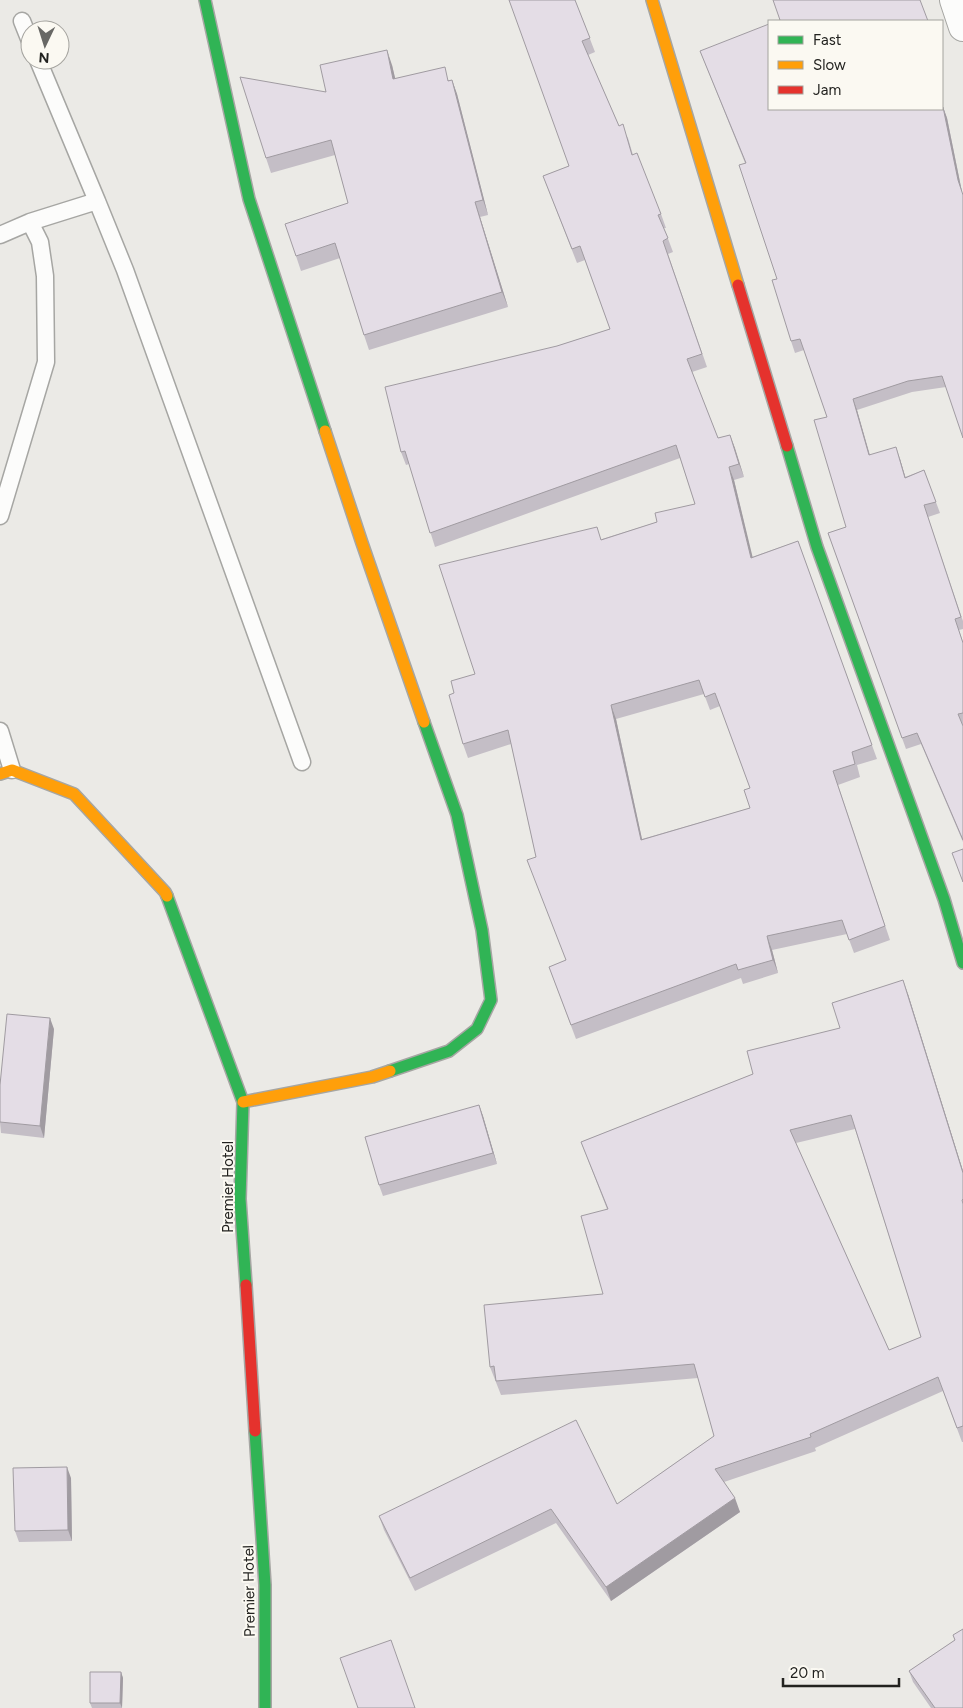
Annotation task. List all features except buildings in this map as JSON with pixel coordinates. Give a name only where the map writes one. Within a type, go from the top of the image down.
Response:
[{"type":"street","points":[[205,0],[249,199],[362,543],[457,815],[482,930],[491,1000],[477,1029],[450,1051],[372,1078],[243,1102]]},
{"type":"street","points":[[652,0],[817,548],[944,899],[963,963]]},
{"type":"street","points":[[954,0],[963,27]]},
{"type":"street","name":"Premier Hotel","points":[[6,772],[74,794],[165,892],[243,1102],[240,1199],[266,1585],[265,1708]]},
{"type":"lane","points":[[42,70],[125,270],[302,762]]},
{"type":"lane","points":[[0,235],[30,222],[97,201]]},
{"type":"lane","points":[[0,516],[46,362],[45,276],[40,242],[30,222]]},
{"type":"lane","points":[[0,731],[6,772]]},
{"type":"traffic: fast","points":[[205,0],[249,199],[325,431]]},
{"type":"traffic: fast","points":[[787,446],[817,547],[944,899],[963,963]]},
{"type":"traffic: fast","points":[[390,1071],[449,1051],[477,1029],[491,1000],[482,930],[457,815],[424,722]]},
{"type":"traffic: fast","points":[[167,896],[243,1102],[240,1199],[246,1285]]},
{"type":"traffic: fast","points":[[255,1431],[265,1585],[265,1708]]},
{"type":"traffic: slow","points":[[652,0],[738,285]]},
{"type":"traffic: slow","points":[[325,431],[424,722]]},
{"type":"traffic: slow","points":[[0,774],[12,770],[74,794],[167,896]]},
{"type":"traffic: slow","points":[[243,1102],[372,1077],[390,1071]]},
{"type":"traffic: jam","points":[[738,285],[787,446]]},
{"type":"traffic: jam","points":[[246,1285],[255,1431]]}]
